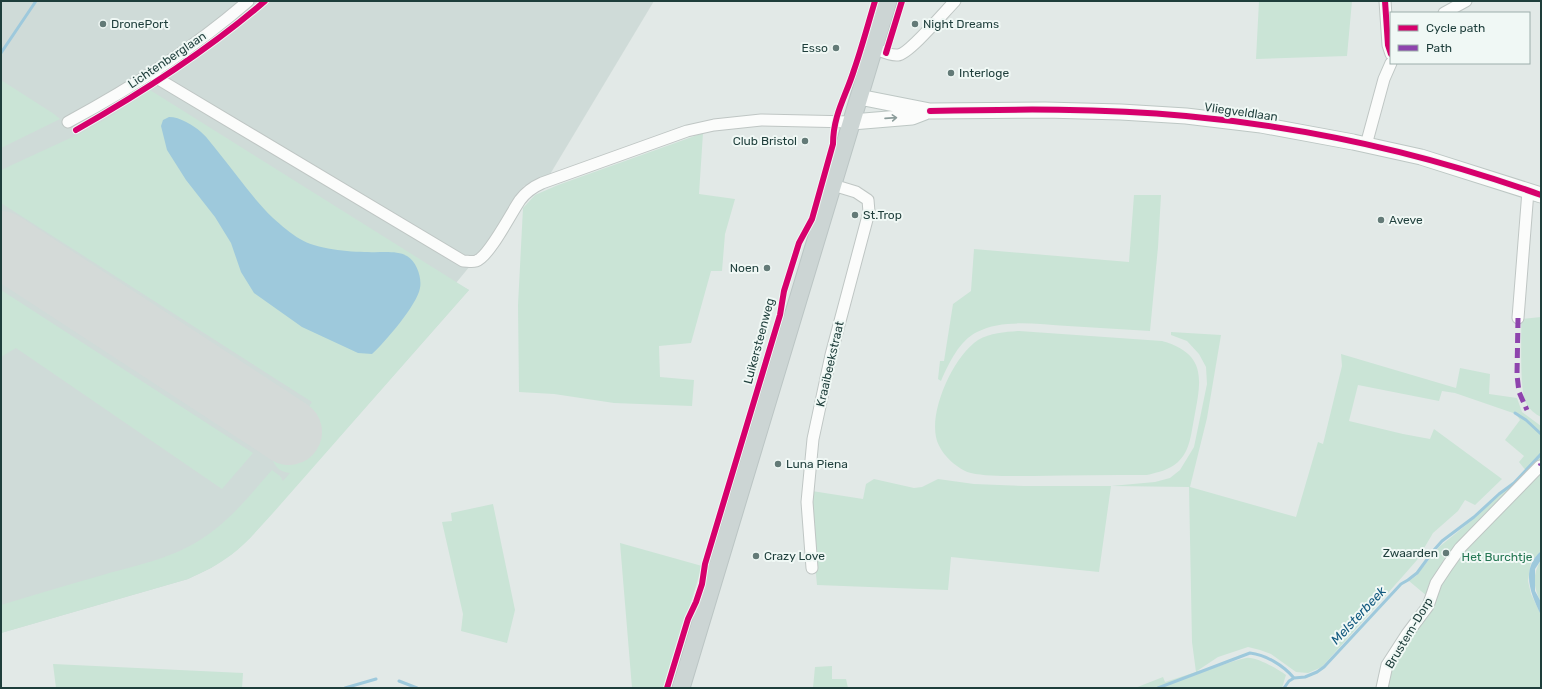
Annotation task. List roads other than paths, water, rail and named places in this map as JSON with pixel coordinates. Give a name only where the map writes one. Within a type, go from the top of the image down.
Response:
[{"type":"main road","name":"Luikersteenweg","points":[[681,688],[888,1]]},
{"type":"main road","name":"Vliegveldlaan","points":[[859,97],[930,111],[1088,110],[1186,116],[1299,131],[1421,157],[1535,193]]},
{"type":"main road","name":"Vliegveldlaan","points":[[852,122],[912,117],[930,111]]},
{"type":"street","name":"Lichtenberglaan","points":[[68,122],[152,73],[231,16],[248,1]]},
{"type":"street","points":[[874,48],[894,55],[900,55],[911,47],[955,1]]},
{"type":"street","points":[[1385,1],[1388,45],[1390,51]]},
{"type":"street","points":[[1446,12],[1466,1]]},
{"type":"street","points":[[1366,145],[1384,79],[1391,64]]},
{"type":"street","points":[[152,73],[160,80],[463,261],[476,261],[481,258],[490,248],[520,200],[529,190],[542,183],[687,131],[729,123],[784,120],[852,122]]},
{"type":"street","name":"Kraaibeekstraat","points":[[812,568],[807,502],[813,439],[831,354],[869,212],[868,200],[856,192],[833,185]]},
{"type":"street","name":"Vliegveldlaan","points":[[1518,318],[1535,193]]},
{"type":"street","name":"Brustem-Dorp","points":[[1382,688],[1387,665],[1407,634],[1428,606],[1436,583],[1460,548],[1540,466]]},
{"type":"water","points":[[169,117],[178,118],[204,134],[266,211],[293,235],[324,248],[398,253],[407,256],[414,262],[418,270],[420,280],[418,295],[400,323],[372,354],[358,353],[302,327],[254,293],[241,272],[231,243],[215,217],[186,180],[167,150],[161,126],[163,120]]},
{"type":"water","points":[[1541,551],[1541,560],[1535,569],[1535,591],[1541,602],[1541,615],[1531,591],[1529,574],[1535,558]]},
{"type":"waterway","points":[[1,53],[36,1]]},
{"type":"waterway","points":[[1515,413],[1526,420],[1541,434]]},
{"type":"waterway","name":"Melsterbeek","points":[[1284,688],[1289,681],[1294,678],[1305,677],[1324,667],[1401,584],[1417,573],[1442,541],[1474,517],[1499,494],[1514,483],[1541,454]]},
{"type":"waterway","name":"Melsterbeek","points":[[1158,688],[1250,653],[1274,661],[1294,678]]},
{"type":"waterway","name":"Melsterbeek","points":[[345,688],[376,679]]},
{"type":"waterway","name":"Melsterbeek","points":[[399,681],[417,688]]},
{"type":"place","name":"DronePort","points":[[103,24]]},
{"type":"place","name":"Night Dreams","points":[[915,24]]},
{"type":"place","name":"Esso","points":[[836,48]]},
{"type":"place","name":"Interloge","points":[[951,73]]},
{"type":"place","name":"Club Bristol","points":[[805,141]]},
{"type":"place","name":"St.Trop","points":[[855,215]]},
{"type":"place","name":"Aveve","points":[[1381,220]]},
{"type":"place","name":"Noen","points":[[767,268]]},
{"type":"place","name":"Luna Piena","points":[[778,464]]},
{"type":"place","name":"Zwaarden","points":[[1446,553]]},
{"type":"place","name":"Crazy Love","points":[[756,556]]},
{"type":"park label","name":"Het Burchtje","points":[[1497,557]]}]
